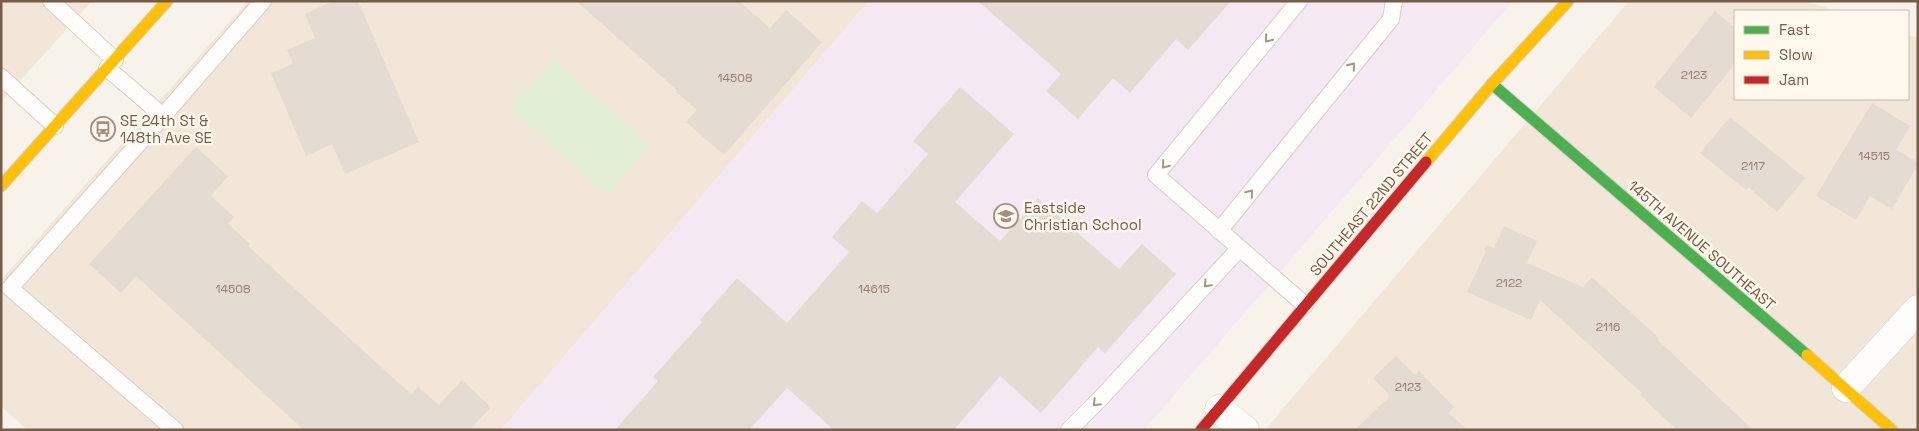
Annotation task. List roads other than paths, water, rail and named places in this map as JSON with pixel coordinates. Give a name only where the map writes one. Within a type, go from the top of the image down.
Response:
[{"type":"street","points":[[1,186],[167,1]]},
{"type":"street","name":"SOUTHEAST 22ND STREET","points":[[1201,430],[1492,84],[1568,1]]},
{"type":"street","name":"145TH AVENUE SOUTHEAST","points":[[1492,84],[1846,388],[1892,430]]},
{"type":"street","points":[[1846,388],[1918,309]]},
{"type":"street","points":[[1219,409],[1245,430]]},
{"type":"lane","points":[[51,1],[164,116]]},
{"type":"lane","points":[[175,430],[10,288],[264,1]]},
{"type":"lane","points":[[1299,1],[1156,175],[1305,305]]},
{"type":"lane","points":[[1220,230],[1391,19],[1394,1]]},
{"type":"lane","points":[[1,77],[55,126]]},
{"type":"lane","points":[[1069,430],[1240,248]]},
{"type":"place","name":"SE 24th St & 148th Ave SE","points":[[103,129]]},
{"type":"place","name":"Eastside Christian School","points":[[1006,216]]}]
